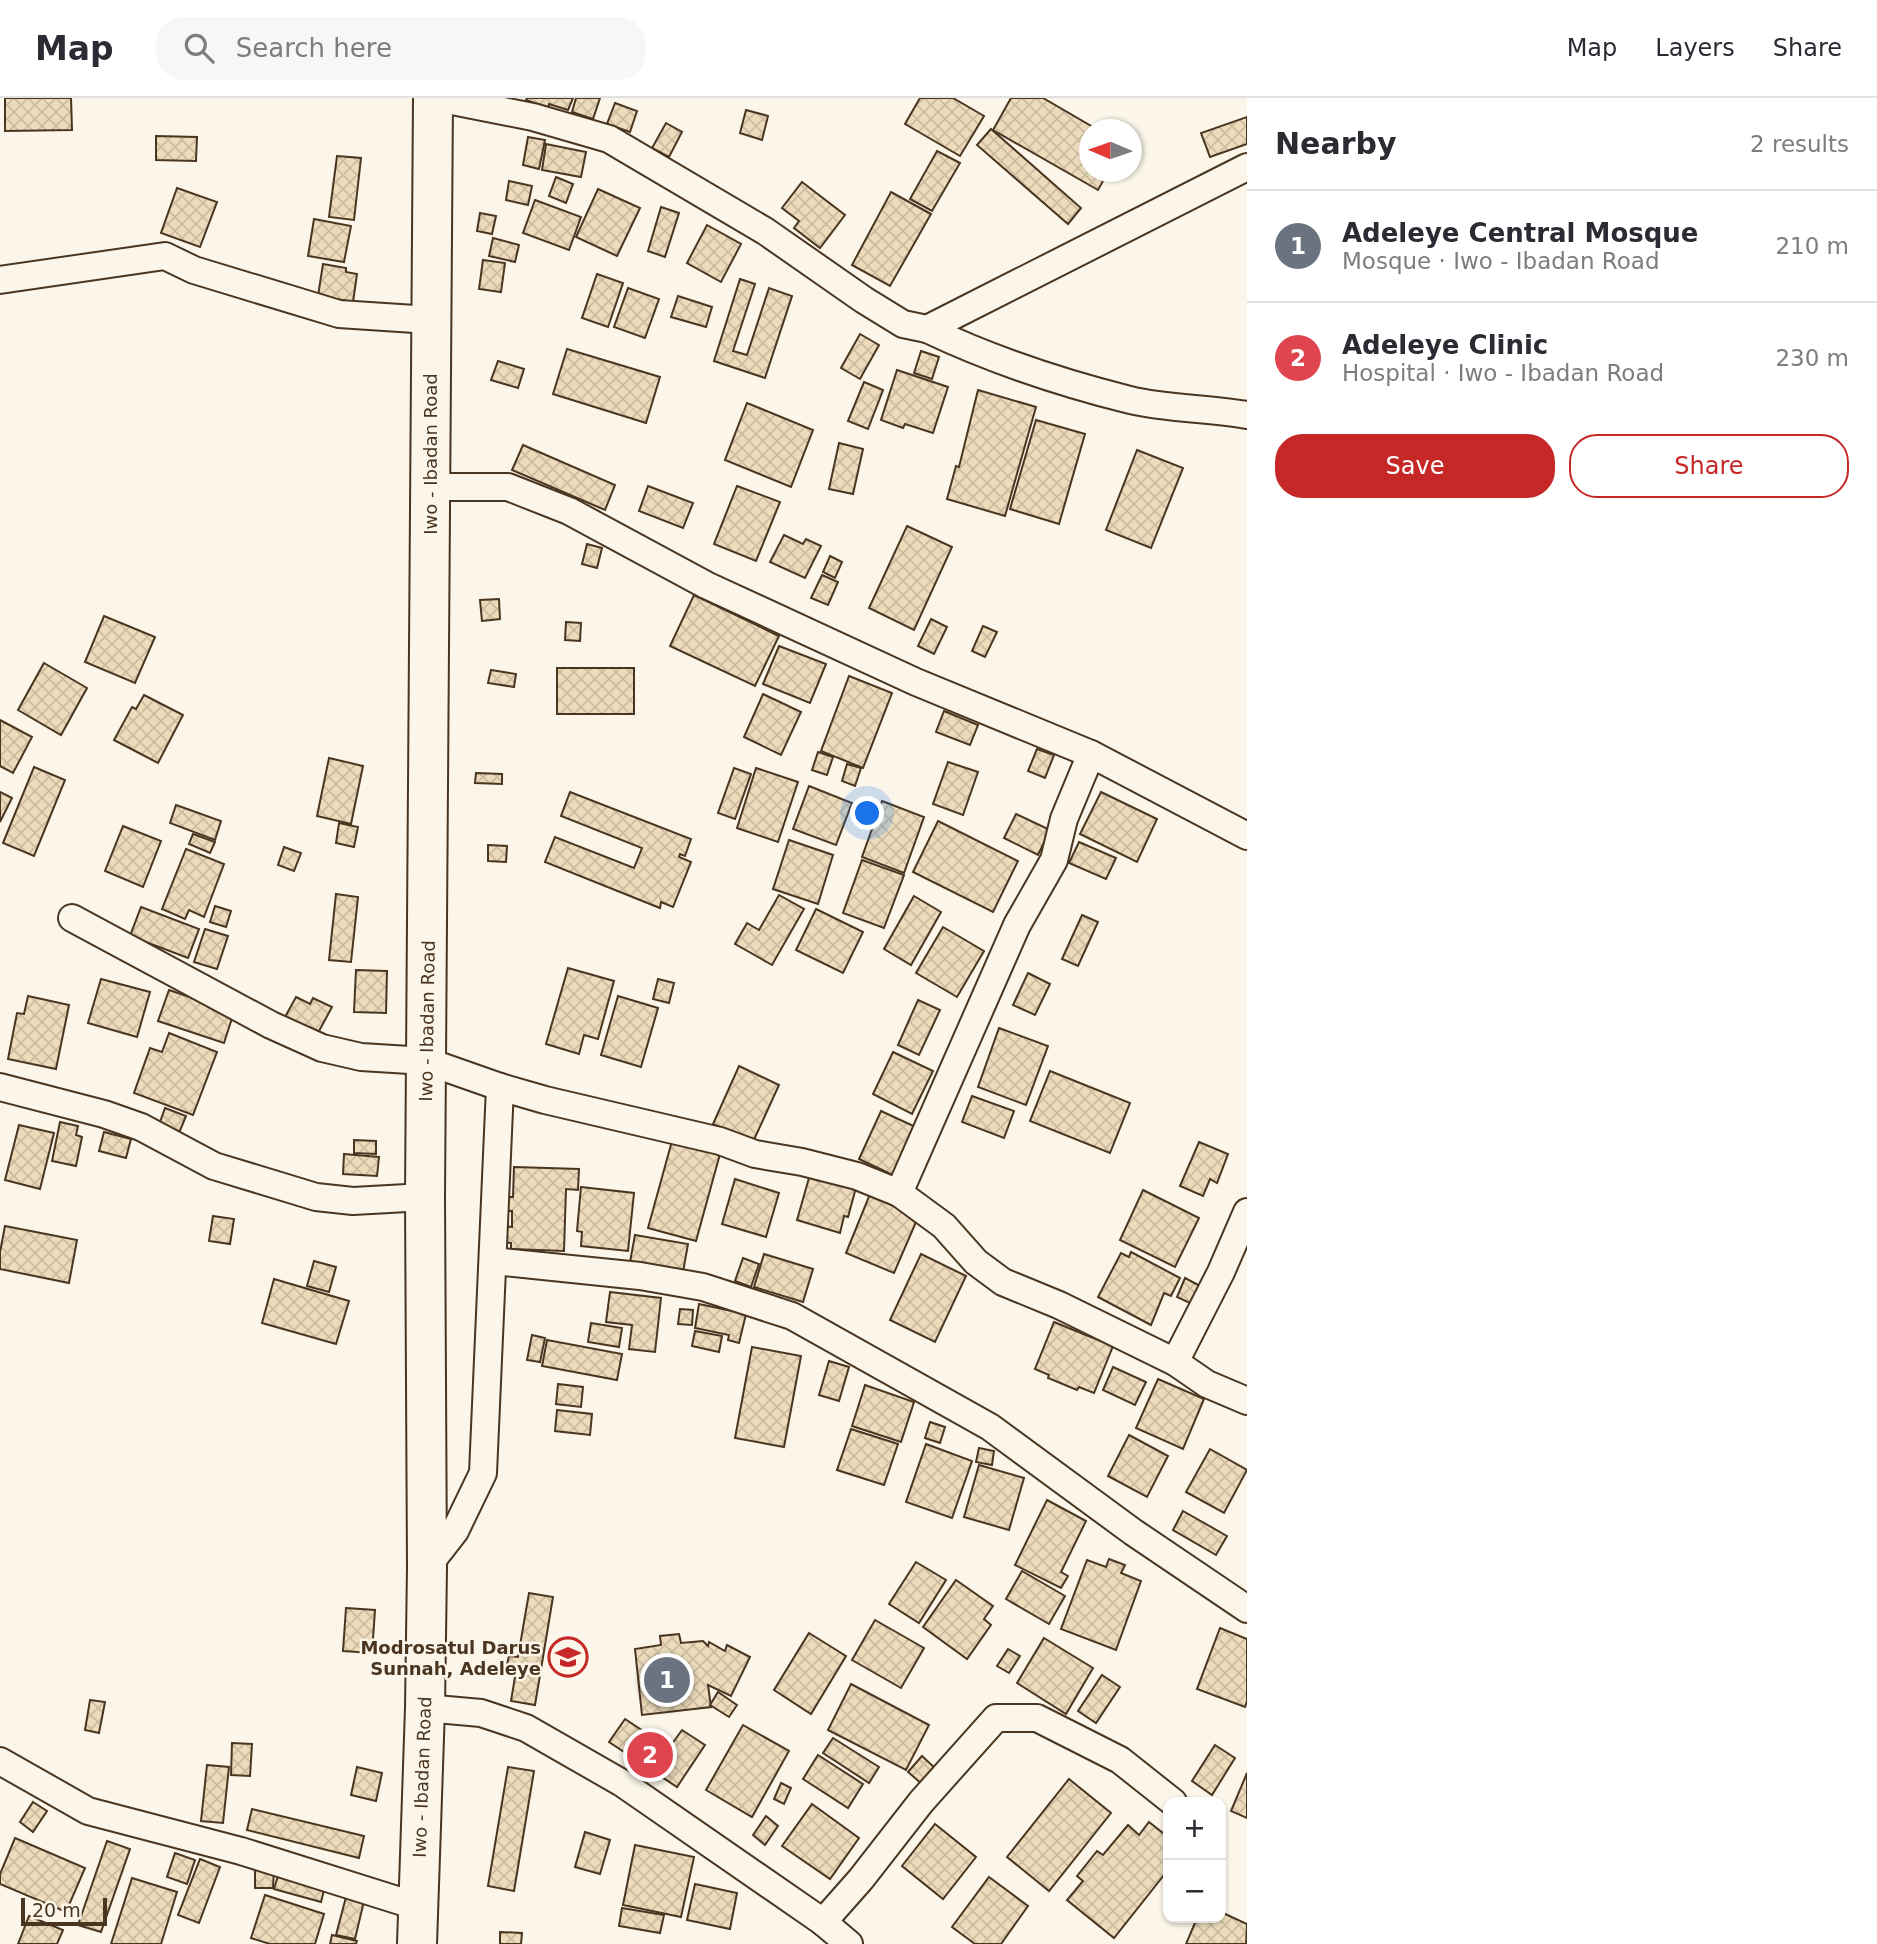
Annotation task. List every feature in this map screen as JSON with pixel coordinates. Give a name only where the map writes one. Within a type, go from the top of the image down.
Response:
[{"type":"main road","name":"Iwo - Ibadan Road","points":[[417,1944],[427,1567],[425,1197],[430,320],[435,98]]},
{"type":"street","points":[[435,98],[533,117],[609,139],[765,231],[903,324],[927,329],[964,347],[1004,361],[1132,400],[1247,415]]},
{"type":"street","points":[[927,329],[1247,167]]},
{"type":"street","points":[[0,280],[165,256],[194,270],[339,314],[430,320]]},
{"type":"street","points":[[430,487],[508,487],[569,511],[706,585],[916,682],[1091,754],[1247,836]]},
{"type":"street","points":[[899,1194],[1017,925],[1054,860],[1064,819],[1091,754]]},
{"type":"street","points":[[72,918],[271,1025],[322,1048],[361,1058],[426,1061],[500,1087],[720,1141],[755,1154],[802,1162],[856,1176],[899,1194],[944,1226],[976,1262],[1003,1282],[1059,1305],[1175,1362],[1207,1384],[1247,1401]]},
{"type":"street","points":[[0,1087],[103,1114],[141,1127],[214,1166],[316,1196],[353,1201],[425,1197]]},
{"type":"street","points":[[427,1567],[455,1531],[483,1473],[500,1087]]},
{"type":"street","points":[[1175,1362],[1221,1272],[1247,1212]]},
{"type":"street","points":[[493,1261],[640,1276],[703,1287],[792,1316],[990,1427],[1133,1532],[1247,1609]]},
{"type":"street","points":[[425,1707],[481,1713],[526,1728],[622,1783],[823,1922],[849,1944]]},
{"type":"street","points":[[823,1922],[861,1879],[921,1802],[996,1718],[1037,1718],[1120,1760],[1167,1797]]},
{"type":"street","points":[[0,1761],[88,1811],[241,1851],[416,1906]]},
{"type":"building","points":[[5,98],[71,98],[72,130],[5,131]]},
{"type":"building","points":[[573,98],[568,110],[549,104],[548,108],[526,100]]},
{"type":"building","points":[[576,98],[600,98],[593,119],[572,112]]},
{"type":"building","points":[[920,98],[953,98],[984,116],[960,156],[905,124]]},
{"type":"building","points":[[1011,98],[1043,98],[1079,119],[1079,179],[993,130]]},
{"type":"building","points":[[615,103],[637,111],[630,132],[607,124]]},
{"type":"building","points":[[746,110],[768,116],[762,140],[740,133]]},
{"type":"building","points":[[1247,117],[1247,144],[1210,157],[1201,133]]},
{"type":"building","points":[[666,123],[682,132],[669,157],[652,148]]},
{"type":"building","points":[[991,129],[1081,208],[1068,224],[977,145]]},
{"type":"building","points":[[156,136],[197,137],[196,161],[156,160]]},
{"type":"building","points":[[528,137],[545,140],[539,169],[523,165]]},
{"type":"building","points":[[546,144],[586,152],[581,177],[542,170]]},
{"type":"building","points":[[937,151],[960,163],[932,211],[910,199]]},
{"type":"building","points":[[337,156],[361,158],[354,220],[329,217]]},
{"type":"building","points":[[556,177],[573,184],[566,203],[549,196]]},
{"type":"building","points":[[509,181],[532,186],[528,205],[506,200]]},
{"type":"building","points":[[802,182],[845,215],[820,248],[794,228],[799,221],[782,208]]},
{"type":"building","points":[[1084,182],[1102,182],[1098,190]]},
{"type":"building","points":[[177,188],[217,202],[200,247],[161,233]]},
{"type":"building","points":[[598,189],[640,208],[617,256],[576,237]]},
{"type":"building","points":[[891,192],[931,214],[890,286],[852,265]]},
{"type":"building","points":[[535,200],[581,217],[569,250],[523,233]]},
{"type":"building","points":[[661,207],[679,213],[665,257],[648,251]]},
{"type":"building","points":[[480,213],[496,216],[492,234],[477,231]]},
{"type":"building","points":[[314,219],[351,226],[344,262],[308,256]]},
{"type":"building","points":[[707,225],[741,244],[721,282],[687,263]]},
{"type":"building","points":[[493,238],[519,245],[515,262],[489,256]]},
{"type":"building","points":[[483,260],[505,263],[501,292],[479,289]]},
{"type":"building","points":[[323,264],[346,268],[346,272],[357,274],[353,302],[318,296]]},
{"type":"building","points":[[597,274],[623,283],[608,327],[582,318]]},
{"type":"building","points":[[740,279],[755,284],[733,351],[747,355],[769,288],[792,296],[765,378],[714,361]]},
{"type":"building","points":[[628,288],[659,299],[645,338],[614,327]]},
{"type":"building","points":[[678,296],[712,307],[706,327],[671,317]]},
{"type":"building","points":[[860,334],[879,345],[860,379],[841,368]]},
{"type":"building","points":[[567,349],[660,377],[646,423],[553,394]]},
{"type":"building","points":[[921,351],[939,357],[932,379],[914,373]]},
{"type":"building","points":[[498,361],[524,369],[518,388],[491,380]]},
{"type":"building","points":[[897,370],[948,387],[933,433],[905,424],[903,428],[881,420]]},
{"type":"building","points":[[864,382],[883,390],[868,429],[848,421]]},
{"type":"building","points":[[978,390],[1036,407],[1005,516],[947,499],[956,466],[959,467]]},
{"type":"building","points":[[747,403],[813,430],[791,487],[725,460]]},
{"type":"building","points":[[1036,420],[1085,434],[1059,524],[1010,509]]},
{"type":"building","points":[[839,443],[863,449],[853,494],[829,489]]},
{"type":"building","points":[[523,445],[615,485],[605,510],[512,470]]},
{"type":"building","points":[[1137,450],[1183,468],[1151,548],[1106,530]]},
{"type":"building","points":[[648,486],[693,503],[683,528],[639,511]]},
{"type":"building","points":[[737,486],[780,502],[756,561],[714,544]]},
{"type":"building","points":[[907,526],[952,547],[914,630],[869,608]]},
{"type":"building","points":[[784,535],[803,544],[806,539],[821,546],[805,578],[770,562]]},
{"type":"building","points":[[587,544],[602,548],[597,568],[582,564]]},
{"type":"building","points":[[830,556],[842,562],[835,578],[823,572]]},
{"type":"building","points":[[822,575],[838,582],[828,605],[811,598]]},
{"type":"building","points":[[694,595],[779,636],[755,686],[670,646]]},
{"type":"building","points":[[499,599],[500,619],[482,621],[480,600]]},
{"type":"building","points":[[104,616],[155,637],[135,683],[85,662]]},
{"type":"building","points":[[931,619],[947,627],[934,654],[918,646]]},
{"type":"building","points":[[566,622],[581,623],[580,641],[565,640]]},
{"type":"building","points":[[983,626],[997,632],[985,657],[972,651]]},
{"type":"building","points":[[779,646],[826,664],[810,703],[763,684]]},
{"type":"building","points":[[44,663],[87,688],[61,735],[18,710]]},
{"type":"building","points":[[557,668],[634,668],[634,714],[557,714]]},
{"type":"building","points":[[491,670],[516,674],[514,687],[488,683]]},
{"type":"building","points":[[849,676],[892,693],[863,768],[821,751]]},
{"type":"building","points":[[763,694],[801,712],[781,755],[744,737]]},
{"type":"building","points":[[144,695],[183,715],[158,763],[114,740],[132,707],[136,709]]},
{"type":"building","points":[[944,711],[978,725],[970,745],[936,732]]},
{"type":"building","points":[[0,720],[32,737],[13,773],[0,766]]},
{"type":"building","points":[[1037,749],[1054,755],[1045,778],[1028,771]]},
{"type":"building","points":[[818,752],[833,757],[827,775],[812,770]]},
{"type":"building","points":[[329,758],[363,766],[351,824],[317,816]]},
{"type":"building","points":[[948,762],[978,772],[963,815],[933,804]]},
{"type":"building","points":[[847,764],[861,768],[855,786],[842,781]]},
{"type":"building","points":[[34,767],[65,780],[34,856],[3,843]]},
{"type":"building","points":[[734,768],[751,774],[735,819],[718,813]]},
{"type":"building","points":[[756,768],[798,782],[778,842],[737,828]]},
{"type":"building","points":[[476,773],[502,774],[502,784],[475,783]]},
{"type":"building","points":[[809,786],[852,803],[836,845],[793,829]]},
{"type":"building","points":[[0,792],[12,798],[0,822]]},
{"type":"building","points":[[570,792],[691,839],[685,856],[680,854],[679,857],[691,862],[673,907],[661,902],[660,908],[545,862],[555,837],[634,868],[642,848],[561,816]]},
{"type":"building","points":[[1101,792],[1157,819],[1137,862],[1080,834]]},
{"type":"building","points":[[882,801],[924,817],[904,873],[862,857]]},
{"type":"building","points":[[176,805],[221,821],[215,840],[170,823]]},
{"type":"building","points":[[1016,814],[1050,830],[1038,855],[1004,838]]},
{"type":"building","points":[[938,821],[1018,861],[993,912],[913,872]]},
{"type":"building","points":[[339,823],[358,827],[354,847],[336,843]]},
{"type":"building","points":[[123,826],[161,841],[143,887],[105,871]]},
{"type":"building","points":[[193,834],[215,842],[210,853],[189,844]]},
{"type":"building","points":[[789,840],[833,855],[818,904],[773,889]]},
{"type":"building","points":[[1079,842],[1116,858],[1106,879],[1069,863]]},
{"type":"building","points":[[488,845],[507,846],[506,862],[488,861]]},
{"type":"building","points":[[284,847],[301,853],[294,871],[278,865]]},
{"type":"building","points":[[186,849],[224,864],[204,917],[189,910],[185,919],[162,909]]},
{"type":"building","points":[[862,860],[904,875],[884,928],[843,913]]},
{"type":"building","points":[[336,894],[358,897],[351,962],[329,960]]},
{"type":"building","points":[[779,895],[804,909],[772,965],[735,944],[747,923],[759,930]]},
{"type":"building","points":[[914,896],[941,912],[911,965],[884,949]]},
{"type":"building","points":[[215,906],[231,911],[226,927],[210,922]]},
{"type":"building","points":[[141,907],[199,929],[188,958],[130,936]]},
{"type":"building","points":[[816,909],[863,932],[843,973],[796,950]]},
{"type":"building","points":[[1082,915],[1098,922],[1078,966],[1062,959]]},
{"type":"building","points":[[943,927],[984,951],[957,997],[916,973]]},
{"type":"building","points":[[205,929],[228,936],[217,969],[194,962]]},
{"type":"building","points":[[568,968],[614,981],[598,1039],[584,1035],[579,1054],[546,1044]]},
{"type":"building","points":[[356,970],[387,971],[386,1013],[354,1012]]},
{"type":"building","points":[[1028,973],[1050,984],[1035,1015],[1013,1005]]},
{"type":"building","points":[[101,979],[150,992],[137,1037],[88,1023]]},
{"type":"building","points":[[658,979],[674,983],[669,1003],[653,999]]},
{"type":"building","points":[[169,990],[234,1012],[224,1043],[158,1021]]},
{"type":"building","points":[[28,996],[69,1005],[56,1069],[8,1059],[17,1013],[24,1014]]},
{"type":"building","points":[[618,996],[658,1008],[641,1067],[601,1055]]},
{"type":"building","points":[[296,997],[310,1004],[313,998],[332,1007],[318,1033],[285,1017]]},
{"type":"building","points":[[918,1000],[940,1010],[919,1055],[898,1045]]},
{"type":"building","points":[[999,1028],[1048,1046],[1026,1105],[978,1087]]},
{"type":"building","points":[[169,1033],[217,1052],[193,1115],[134,1093],[150,1048],[162,1052]]},
{"type":"building","points":[[893,1052],[933,1071],[912,1114],[873,1094]]},
{"type":"building","points":[[739,1066],[779,1085],[753,1142],[713,1124]]},
{"type":"building","points":[[1050,1071],[1130,1103],[1110,1153],[1030,1121]]},
{"type":"building","points":[[972,1096],[1014,1111],[1004,1138],[962,1122]]},
{"type":"building","points":[[165,1108],[186,1116],[179,1133],[159,1125]]},
{"type":"building","points":[[881,1111],[920,1129],[897,1177],[859,1159]]},
{"type":"building","points":[[60,1122],[78,1126],[76,1135],[82,1137],[76,1166],[52,1161]]},
{"type":"building","points":[[19,1125],[54,1133],[40,1189],[5,1180]]},
{"type":"building","points":[[104,1132],[131,1139],[126,1158],[99,1151]]},
{"type":"building","points":[[354,1140],[376,1141],[376,1154],[354,1153]]},
{"type":"building","points":[[672,1141],[720,1154],[696,1241],[648,1228]]},
{"type":"building","points":[[1199,1142],[1228,1154],[1217,1183],[1210,1179],[1203,1196],[1180,1186]]},
{"type":"building","points":[[344,1154],[379,1157],[377,1176],[343,1174]]},
{"type":"building","points":[[514,1167],[579,1169],[578,1190],[566,1189],[564,1251],[511,1249],[511,1243],[502,1242],[503,1226],[512,1227],[512,1211],[504,1211],[504,1197],[513,1197]]},
{"type":"building","points":[[811,1171],[857,1184],[848,1217],[844,1216],[840,1233],[797,1220]]},
{"type":"building","points":[[735,1179],[779,1193],[766,1237],[722,1224]]},
{"type":"building","points":[[581,1187],[634,1193],[628,1251],[581,1246],[582,1232],[577,1231]]},
{"type":"building","points":[[1143,1190],[1199,1218],[1175,1267],[1120,1240]]},
{"type":"building","points":[[870,1194],[919,1215],[894,1273],[846,1253]]},
{"type":"building","points":[[213,1216],[234,1219],[230,1244],[209,1241]]},
{"type":"building","points":[[5,1226],[77,1240],[69,1283],[0,1269]]},
{"type":"building","points":[[635,1235],[688,1244],[683,1272],[630,1262]]},
{"type":"building","points":[[1131,1252],[1180,1278],[1171,1296],[1164,1293],[1151,1325],[1098,1297],[1121,1253],[1129,1257]]},
{"type":"building","points":[[764,1254],[813,1269],[803,1302],[754,1287]]},
{"type":"building","points":[[921,1254],[966,1276],[935,1342],[890,1320]]},
{"type":"building","points":[[743,1258],[759,1264],[751,1287],[735,1281]]},
{"type":"building","points":[[314,1261],[336,1267],[329,1292],[307,1286]]},
{"type":"building","points":[[1185,1278],[1202,1287],[1194,1305],[1177,1297]]},
{"type":"building","points":[[274,1279],[349,1301],[336,1344],[262,1323]]},
{"type":"building","points":[[610,1292],[661,1298],[655,1352],[629,1349],[632,1325],[606,1322]]},
{"type":"building","points":[[699,1304],[746,1314],[739,1343],[728,1340],[729,1335],[695,1328]]},
{"type":"building","points":[[680,1309],[693,1310],[692,1325],[678,1324]]},
{"type":"building","points":[[1054,1322],[1113,1346],[1094,1393],[1079,1387],[1077,1390],[1048,1378],[1049,1375],[1035,1369]]},
{"type":"building","points":[[591,1323],[622,1328],[619,1347],[588,1342]]},
{"type":"building","points":[[695,1331],[722,1336],[719,1352],[692,1346]]},
{"type":"building","points":[[532,1335],[545,1338],[540,1362],[527,1360]]},
{"type":"building","points":[[547,1340],[622,1354],[617,1380],[542,1366]]},
{"type":"building","points":[[752,1347],[801,1356],[784,1447],[735,1438]]},
{"type":"building","points":[[829,1361],[849,1367],[839,1401],[819,1395]]},
{"type":"building","points":[[1113,1367],[1146,1382],[1135,1405],[1103,1390]]},
{"type":"building","points":[[1158,1379],[1204,1399],[1183,1449],[1136,1428]]},
{"type":"building","points":[[558,1384],[583,1387],[581,1407],[556,1404]]},
{"type":"building","points":[[865,1385],[914,1402],[901,1442],[852,1426]]},
{"type":"building","points":[[557,1410],[592,1414],[590,1435],[555,1431]]},
{"type":"building","points":[[930,1422],[945,1427],[940,1443],[925,1438]]},
{"type":"building","points":[[851,1429],[898,1444],[884,1485],[837,1470]]},
{"type":"building","points":[[1129,1435],[1168,1456],[1147,1497],[1108,1476]]},
{"type":"building","points":[[926,1444],[972,1461],[952,1518],[906,1502]]},
{"type":"building","points":[[979,1448],[994,1451],[992,1465],[976,1462]]},
{"type":"building","points":[[1210,1449],[1247,1470],[1224,1513],[1186,1492]]},
{"type":"building","points":[[979,1465],[1024,1478],[1009,1530],[964,1517]]},
{"type":"building","points":[[1047,1500],[1086,1521],[1061,1572],[1068,1576],[1061,1588],[1015,1565]]},
{"type":"building","points":[[1183,1511],[1227,1536],[1216,1555],[1173,1530]]},
{"type":"building","points":[[1109,1559],[1125,1565],[1121,1573],[1141,1581],[1116,1650],[1061,1629],[1087,1560],[1106,1567]]},
{"type":"building","points":[[916,1562],[946,1580],[919,1623],[889,1604]]},
{"type":"building","points":[[1022,1571],[1065,1596],[1049,1624],[1006,1599]]},
{"type":"building","points":[[956,1580],[993,1606],[984,1619],[991,1625],[967,1659],[923,1627]]},
{"type":"building","points":[[529,1593],[553,1597],[535,1705],[511,1701],[516,1671],[506,1669],[509,1656],[518,1657]]},
{"type":"building","points":[[346,1608],[375,1610],[372,1653],[343,1651]]},
{"type":"building","points":[[875,1620],[924,1648],[901,1688],[852,1660]]},
{"type":"building","points":[[1220,1628],[1247,1639],[1245,1707],[1197,1689]]},
{"type":"building","points":[[809,1633],[846,1656],[811,1714],[774,1690]]},
{"type":"building","points":[[679,1634],[681,1643],[703,1641],[708,1646],[709,1642],[725,1651],[727,1645],[750,1657],[731,1696],[708,1685],[711,1707],[642,1715],[635,1649],[661,1645],[660,1636]]},
{"type":"building","points":[[1044,1638],[1093,1668],[1066,1714],[1017,1683]]},
{"type":"building","points":[[1008,1649],[1020,1656],[1009,1673],[997,1666]]},
{"type":"building","points":[[1102,1675],[1120,1687],[1096,1723],[1078,1711]]},
{"type":"building","points":[[851,1684],[929,1725],[906,1770],[828,1730]]},
{"type":"building","points":[[718,1692],[737,1705],[729,1717],[710,1705]]},
{"type":"building","points":[[90,1700],[105,1702],[99,1733],[85,1730]]},
{"type":"building","points":[[625,1719],[669,1748],[682,1730],[705,1745],[677,1787],[609,1742]]},
{"type":"building","points":[[743,1725],[789,1751],[752,1817],[706,1790]]},
{"type":"building","points":[[833,1738],[879,1767],[869,1783],[823,1753]]},
{"type":"building","points":[[232,1743],[252,1744],[250,1776],[231,1775]]},
{"type":"building","points":[[1215,1745],[1235,1758],[1212,1795],[1192,1781]]},
{"type":"building","points":[[818,1755],[863,1784],[848,1808],[803,1779]]},
{"type":"building","points":[[922,1756],[936,1769],[922,1784],[908,1772]]},
{"type":"building","points":[[207,1765],[229,1767],[223,1823],[201,1821]]},
{"type":"building","points":[[357,1767],[382,1773],[376,1801],[351,1795]]},
{"type":"building","points":[[508,1767],[534,1771],[514,1891],[488,1886]]},
{"type":"building","points":[[1247,1773],[1247,1818],[1231,1811]]},
{"type":"building","points":[[1069,1779],[1111,1813],[1049,1891],[1007,1857]]},
{"type":"building","points":[[781,1783],[791,1788],[784,1804],[774,1799]]},
{"type":"building","points":[[33,1802],[47,1811],[33,1832],[20,1822]]},
{"type":"building","points":[[812,1804],[859,1838],[830,1879],[782,1846]]},
{"type":"building","points":[[252,1809],[364,1836],[359,1858],[247,1830]]},
{"type":"building","points":[[766,1816],[778,1826],[765,1845],[753,1835]]},
{"type":"building","points":[[1149,1822],[1163,1833],[1163,1876],[1114,1938],[1067,1900],[1083,1881],[1077,1876],[1097,1851],[1103,1855],[1128,1825],[1139,1835]]},
{"type":"building","points":[[935,1824],[976,1857],[943,1899],[902,1866]]},
{"type":"building","points":[[585,1832],[610,1840],[600,1874],[575,1867]]},
{"type":"building","points":[[15,1838],[85,1868],[66,1912],[0,1884],[0,1874]]},
{"type":"building","points":[[107,1841],[130,1849],[101,1932],[78,1925]]},
{"type":"building","points":[[635,1845],[694,1857],[681,1917],[623,1905]]},
{"type":"building","points":[[175,1853],[195,1860],[187,1884],[167,1877]]},
{"type":"building","points":[[200,1859],[220,1867],[199,1923],[178,1915]]},
{"type":"building","points":[[274,1867],[273,1888],[255,1888],[255,1868]]},
{"type":"building","points":[[280,1869],[326,1882],[321,1902],[274,1889]]},
{"type":"building","points":[[989,1877],[1028,1906],[1001,1944],[975,1944],[952,1927]]},
{"type":"building","points":[[132,1878],[177,1892],[161,1944],[111,1944]]},
{"type":"building","points":[[695,1884],[737,1893],[730,1929],[687,1920]]},
{"type":"building","points":[[265,1895],[324,1914],[315,1944],[270,1944],[251,1938]]},
{"type":"building","points":[[346,1897],[364,1901],[355,1939],[336,1935]]},
{"type":"building","points":[[622,1908],[664,1915],[660,1933],[619,1926]]},
{"type":"building","points":[[1226,1914],[1247,1924],[1246,1944],[1186,1944],[1195,1923],[1226,1923]]},
{"type":"building","points":[[29,1916],[63,1930],[57,1944],[18,1944]]},
{"type":"building","points":[[500,1932],[522,1933],[521,1944],[500,1944]]},
{"type":"building","points":[[332,1935],[357,1941],[356,1944],[330,1944]]},
{"type":"place","name":"Modrosatul Darus Sunnah, Adeleye","points":[[568,1657]]},
{"type":"place","name":"Adeleye Central Mosque","points":[[667,1680]]},
{"type":"place","name":"Adeleye Clinic","points":[[650,1755]]}]
